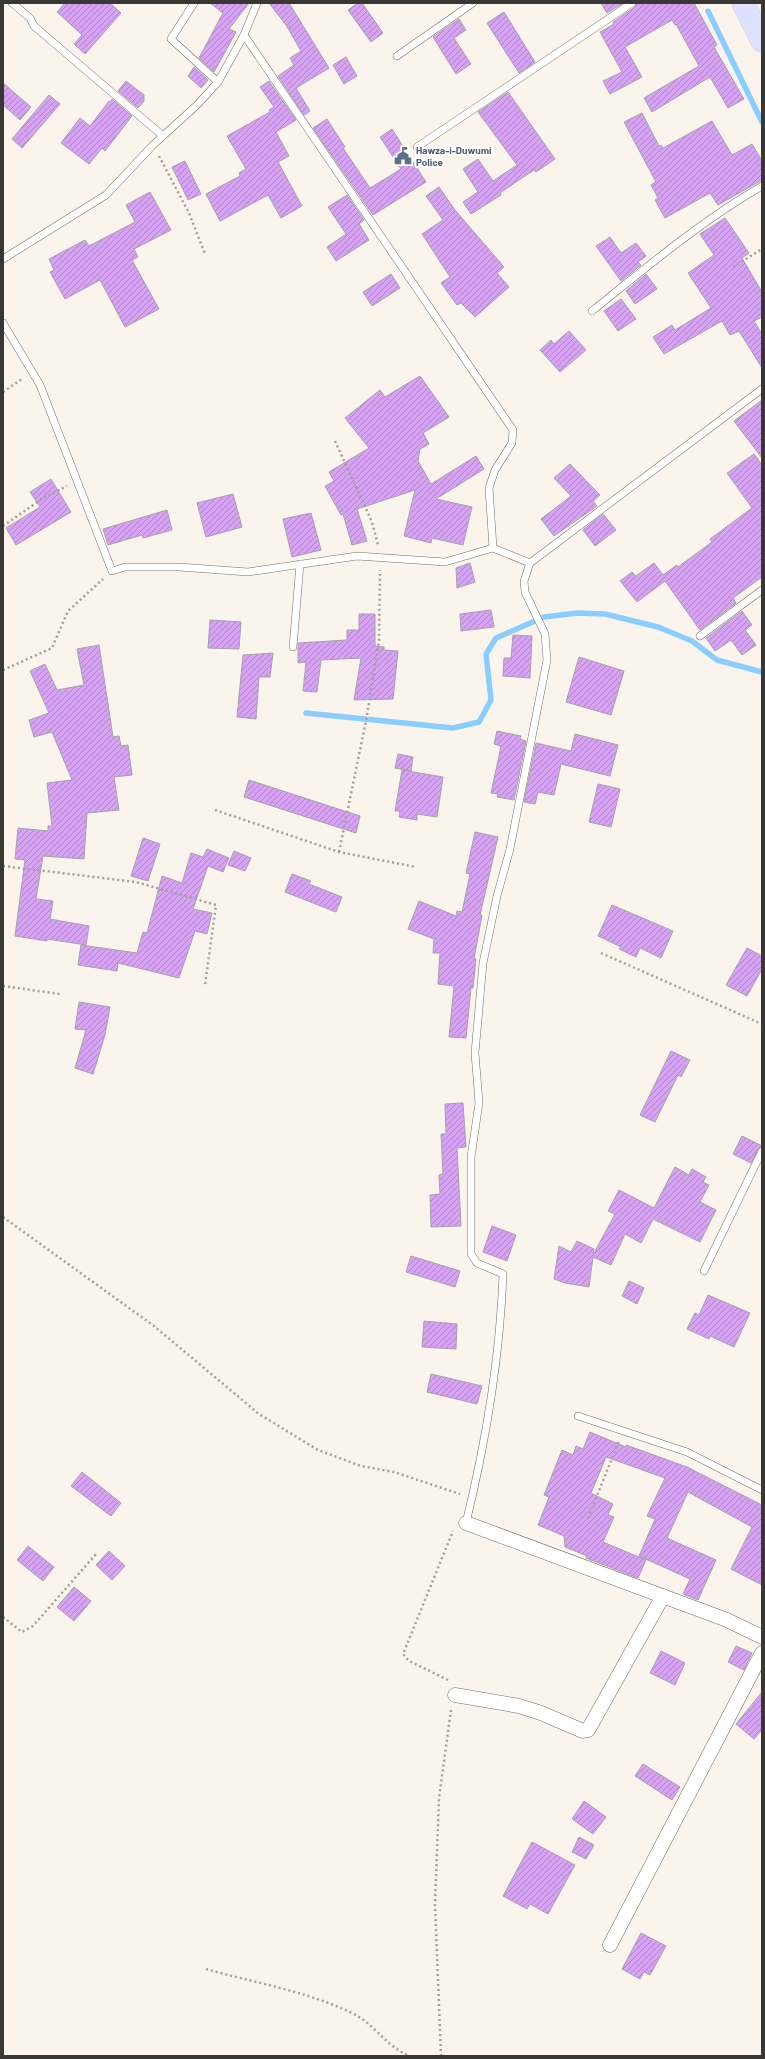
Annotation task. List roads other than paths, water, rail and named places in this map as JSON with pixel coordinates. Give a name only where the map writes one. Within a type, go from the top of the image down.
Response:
[{"type":"main road","points":[[743,3],[762,41]]},
{"type":"street","points":[[466,1523],[727,1620],[762,1637]]},
{"type":"street","points":[[455,1695],[519,1706],[541,1713],[583,1731],[588,1730],[663,1596]]},
{"type":"street","points":[[610,1945],[762,1654]]},
{"type":"lane","points":[[12,3],[30,18],[34,26],[163,136]]},
{"type":"lane","points":[[194,3],[171,39],[218,82]]},
{"type":"lane","points":[[3,259],[106,195],[153,145],[197,105],[218,82],[244,35],[257,3]]},
{"type":"lane","points":[[397,56],[474,3]]},
{"type":"lane","points":[[417,147],[632,3]]},
{"type":"lane","points":[[244,35],[513,430],[512,443],[495,470],[489,488],[493,548]]},
{"type":"lane","points":[[592,311],[690,233],[733,202],[762,186]]},
{"type":"lane","points":[[3,323],[40,385],[112,571],[125,567],[179,567],[248,572],[356,556],[445,562],[493,548],[530,563]]},
{"type":"lane","points":[[466,1523],[494,1384],[502,1316],[503,1274],[477,1263],[471,1254],[471,1157],[479,1103],[475,1053],[483,963],[517,812],[547,660],[545,634],[525,592],[524,581],[530,563],[762,389]]},
{"type":"lane","points":[[293,647],[300,564]]},
{"type":"lane","points":[[700,636],[762,590]]},
{"type":"lane","points":[[704,1271],[762,1152]]},
{"type":"lane","points":[[578,1416],[687,1452],[762,1490]]},
{"type":"waterway","points":[[708,11],[762,122]]},
{"type":"waterway","points":[[306,713],[453,728],[479,722],[491,700],[486,654],[496,638],[544,617],[578,613],[605,614],[658,627],[692,641],[717,660],[762,672]]},
{"type":"place","name":"Hawza-i-Duwumi Police","points":[[403,156]]}]
